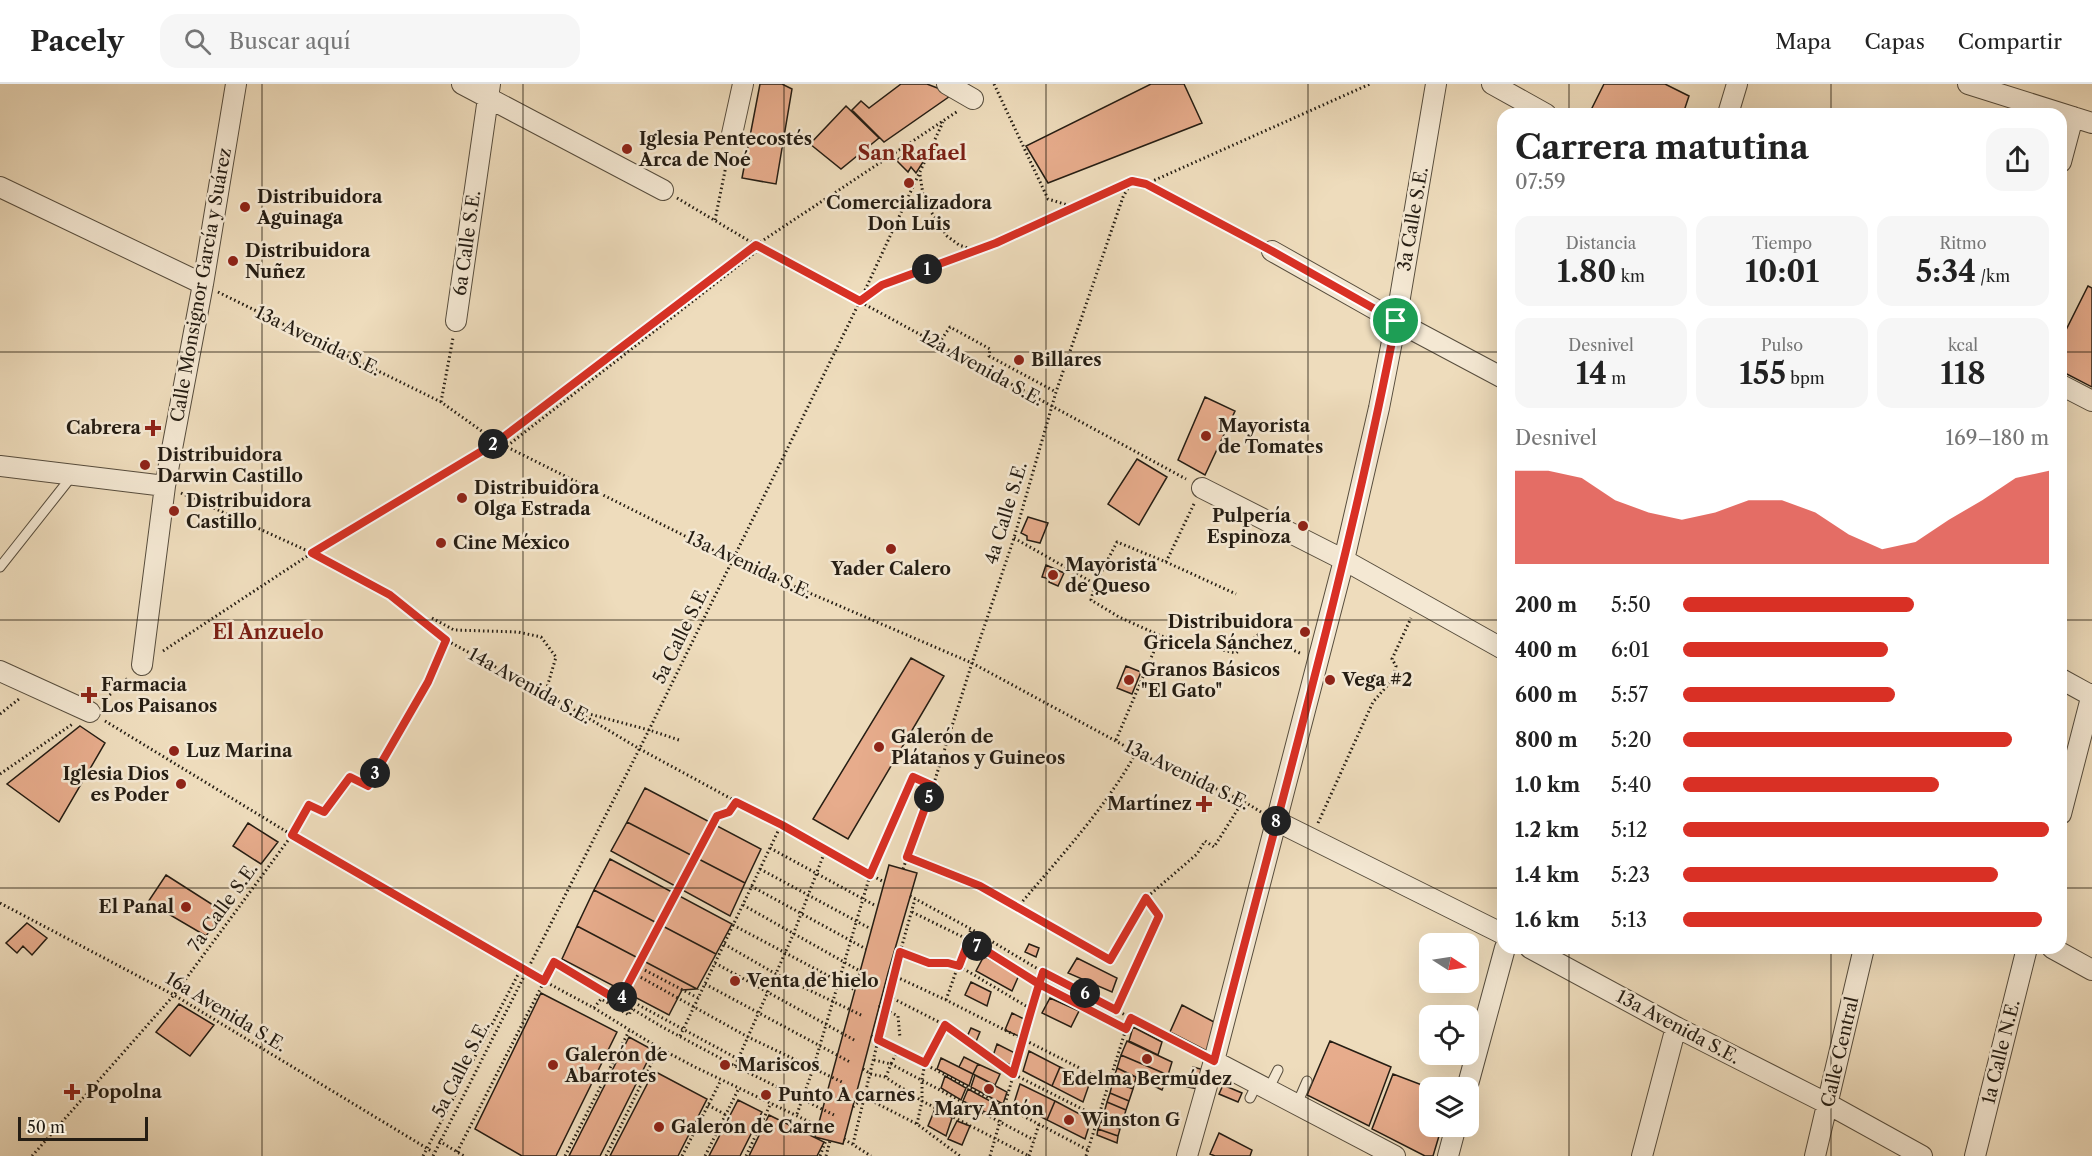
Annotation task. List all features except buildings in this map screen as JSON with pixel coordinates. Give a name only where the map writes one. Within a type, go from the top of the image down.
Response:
[{"type":"street","name":"Calle Monsignor García y Suárez","points":[[142,665],[165,486],[203,284],[236,84]]},
{"type":"street","points":[[462,84],[489,90],[663,190]]},
{"type":"street","points":[[732,134],[743,84]]},
{"type":"street","points":[[947,84],[973,99]]},
{"type":"street","name":"3a Calle S.E.","points":[[1187,1156],[1214,1061],[1344,560],[1379,408],[1396,321],[1436,84]]},
{"type":"street","points":[[1492,84],[1535,108]]},
{"type":"street","points":[[1730,108],[1737,84]]},
{"type":"street","points":[[1968,84],[2044,108]]},
{"type":"street","name":"6a Calle S.E.","points":[[456,321],[489,90]]},
{"type":"street","points":[[2067,115],[2092,123]]},
{"type":"street","points":[[2067,140],[2073,117]]},
{"type":"street","points":[[0,187],[203,284]]},
{"type":"street","points":[[1272,251],[1497,375]]},
{"type":"street","points":[[2067,387],[2092,401]]},
{"type":"street","points":[[0,466],[165,486]]},
{"type":"street","points":[[1202,488],[1344,560],[1497,646]]},
{"type":"street","points":[[0,671],[90,712]]},
{"type":"street","points":[[2067,682],[2092,695],[2067,791]]},
{"type":"street","points":[[1276,821],[1497,931]]},
{"type":"street","points":[[1470,1077],[1503,954]]},
{"type":"street","name":"13a Avenida S.E.","points":[[1541,954],[1676,1027],[1828,1104],[1922,1156]]},
{"type":"street","name":"Calle Central","points":[[1815,1156],[1863,954]]},
{"type":"street","name":"1a Calle N.E.","points":[[1975,1156],[2025,954]]},
{"type":"street","points":[[2063,954],[2092,970]]},
{"type":"street","points":[[1642,1156],[1676,1027]]},
{"type":"street","points":[[1214,1061],[1258,1091],[1296,1104],[1395,1156]]},
{"type":"street","points":[[1448,1156],[1453,1137]]},
{"type":"lane","points":[[0,567],[73,474]]},
{"type":"lane","points":[[1258,1091],[1278,1070]]},
{"type":"lane","points":[[1296,1104],[1306,1081]]},
{"type":"path","points":[[994,84],[1048,199],[1075,207]]},
{"type":"path","points":[[1146,184],[1370,84]]},
{"type":"path","points":[[0,774],[90,712],[142,665],[312,553],[497,442],[756,245],[944,122],[973,99]]},
{"type":"path","name":"5a Calle S.E.","points":[[433,1154],[649,730],[860,301],[944,122]]},
{"type":"path","points":[[715,220],[732,134]]},
{"type":"path","points":[[920,175],[924,201],[947,236],[975,250]]},
{"type":"path","points":[[860,301],[882,285],[975,250],[1132,181],[1146,184],[1272,251]]},
{"type":"path","name":"4a Calle S.E.","points":[[903,869],[933,786],[1014,538],[1056,392],[1123,197],[1132,181]]},
{"type":"path","name":"12a Avenida S.E.","points":[[663,190],[761,248],[1202,488]]},
{"type":"path","points":[[506,446],[761,248]]},
{"type":"path","name":"13a Avenida S.E.","points":[[203,284],[441,402],[497,442],[733,560],[972,663],[1136,752],[1243,801],[1276,821]]},
{"type":"path","name":"6a Calle S.E.","points":[[441,402],[456,321]]},
{"type":"path","points":[[939,343],[950,327],[990,350],[989,356],[1056,392]]},
{"type":"path","name":"14a Avenida S.E.","points":[[165,486],[312,553],[390,595],[446,640],[884,882]]},
{"type":"path","points":[[1166,562],[1202,488]]},
{"type":"path","points":[[1014,538],[1095,584]]},
{"type":"path","points":[[1236,594],[1117,542],[1095,584],[1091,600],[1119,617],[1161,636],[1236,653],[1258,635],[1318,660]]},
{"type":"path","points":[[1311,838],[1373,702],[1393,678],[1396,666],[1392,659],[1418,602]]},
{"type":"path","points":[[432,618],[454,630],[518,633],[541,637],[556,657],[545,694]]},
{"type":"path","points":[[1116,740],[1161,636]]},
{"type":"path","name":"7a Calle S.E.","points":[[32,1156],[174,996],[292,835],[309,805],[324,812],[350,777],[368,786],[428,682],[446,640]]},
{"type":"path","points":[[573,709],[679,740]]},
{"type":"path","points":[[90,712],[292,835],[594,1008],[629,1031],[721,1080],[797,1114],[818,1126]]},
{"type":"path","points":[[1017,908],[1074,842],[1118,784],[1136,752]]},
{"type":"path","points":[[797,1114],[813,1069],[870,875],[913,777],[933,786]]},
{"type":"path","points":[[907,857],[980,886],[1110,960],[1146,898],[1197,854],[1205,841],[1214,847],[1243,801]]},
{"type":"path","points":[[619,1001],[717,816],[729,812],[736,802]]},
{"type":"path","points":[[680,1036],[782,825]]},
{"type":"path","points":[[770,848],[876,906]]},
{"type":"path","points":[[735,1066],[793,935],[825,850]]},
{"type":"path","points":[[760,869],[871,929]]},
{"type":"path","points":[[752,886],[866,949]]},
{"type":"path","points":[[910,896],[1043,972],[1214,1061]]},
{"type":"path","points":[[1116,1010],[1159,916],[1146,898]]},
{"type":"path","points":[[853,1144],[915,899]]},
{"type":"path","name":"16a Avenida S.E.","points":[[0,903],[174,996],[427,1148],[433,1154]]},
{"type":"path","points":[[743,905],[860,971]]},
{"type":"path","points":[[911,912],[969,940],[1039,984],[1126,1029]]},
{"type":"path","points":[[733,925],[855,990]]},
{"type":"path","points":[[946,1000],[971,929]]},
{"type":"path","points":[[724,944],[776,974],[863,1016]]},
{"type":"path","points":[[894,951],[929,963],[948,963],[959,966],[1032,1009]]},
{"type":"path","points":[[457,1152],[554,962],[680,1036],[836,1116]]},
{"type":"path","points":[[715,963],[856,1041]]},
{"type":"path","points":[[637,966],[698,998]]},
{"type":"path","points":[[423,1156],[522,967]]},
{"type":"path","points":[[990,1156],[1043,972]]},
{"type":"path","points":[[888,973],[1109,1083]]},
{"type":"path","points":[[633,974],[748,1037],[844,1083]]},
{"type":"path","points":[[705,984],[850,1062]]},
{"type":"path","points":[[622,996],[738,1059]]},
{"type":"path","points":[[879,1007],[890,997]]},
{"type":"path","points":[[890,997],[945,1025],[1013,1074],[1098,1117]]},
{"type":"path","points":[[594,1008],[601,999],[629,1015],[632,1008]]},
{"type":"path","points":[[886,1010],[898,1016],[900,1038]]},
{"type":"path","points":[[1086,1156],[1131,1018]]},
{"type":"path","points":[[917,1124],[922,1101],[925,1063],[945,1025]]},
{"type":"path","points":[[565,1156],[629,1031]]},
{"type":"path","points":[[871,1036],[1088,1150]]},
{"type":"path","points":[[606,1156],[659,1048]]},
{"type":"path","points":[[885,1077],[898,1050]]},
{"type":"path","points":[[873,1059],[891,1064],[922,1079],[1034,1140]]},
{"type":"path","points":[[862,1069],[885,1077],[922,1101],[1029,1156],[1039,1124]]},
{"type":"path","points":[[682,1156],[721,1080]]},
{"type":"path","points":[[705,1156],[739,1088]]},
{"type":"path","points":[[853,1107],[864,1097]]},
{"type":"path","points":[[864,1097],[917,1124],[960,1156]]},
{"type":"path","points":[[746,1156],[771,1103]]},
{"type":"path","points":[[708,1105],[726,1115]]},
{"type":"path","points":[[844,1139],[871,1156]]},
{"type":"path","points":[[820,1156],[828,1140],[826,1156]]},
{"type":"path","points":[[439,1141],[463,1156]]},
{"type":"place","name":"Iglesia Pentecostés Arca de Noé","points":[[627,149]]},
{"type":"place","name":"Comercializadora Don Luis","points":[[909,183]]},
{"type":"place","name":"Distribuidora Aguinaga","points":[[245,207]]},
{"type":"place","name":"Distribuidora Nuñez","points":[[233,261]]},
{"type":"place","name":"Billares","points":[[1019,360]]},
{"type":"place","name":"Cabrera","points":[[153,428]]},
{"type":"place","name":"Mayorista de Tomates","points":[[1206,436]]},
{"type":"place","name":"Distribuidora Darwin Castillo","points":[[145,465]]},
{"type":"place","name":"Distribuidora Olga Estrada","points":[[462,498]]},
{"type":"place","name":"Distribuidora Castillo","points":[[174,511]]},
{"type":"place","name":"Pulpería Espinoza","points":[[1303,526]]},
{"type":"place","name":"Cine México","points":[[441,543]]},
{"type":"place","name":"Yader Calero","points":[[891,549]]},
{"type":"place","name":"Mayorista de Queso","points":[[1053,575]]},
{"type":"place","name":"Distribuidora Gricela Sánchez","points":[[1305,632]]},
{"type":"place","name":"Granos Básicos \"El Gato\"","points":[[1129,680]]},
{"type":"place","name":"Vega #2","points":[[1330,680]]},
{"type":"place","name":"Farmacia Los Paisanos","points":[[89,695]]},
{"type":"place","name":"Galerón de Plátanos y Guineos","points":[[879,747]]},
{"type":"place","name":"Luz Marina","points":[[174,751]]},
{"type":"place","name":"Iglesia Dios es Poder","points":[[181,784]]},
{"type":"place","name":"Martínez","points":[[1204,804]]},
{"type":"place","name":"El Panal","points":[[186,907]]},
{"type":"place","name":"Venta de hielo","points":[[735,981]]},
{"type":"place","name":"Edelma Bermúdez","points":[[1147,1059]]},
{"type":"place","name":"Galerón de Abarrotes","points":[[553,1065]]},
{"type":"place","name":"Mariscos","points":[[725,1065]]},
{"type":"place","name":"Mary Antón","points":[[989,1089]]},
{"type":"place","name":"Popolna","points":[[72,1092]]},
{"type":"place","name":"Punto A carnes","points":[[766,1095]]},
{"type":"place","name":"Winston G","points":[[1069,1120]]},
{"type":"place","name":"Galerón de Carne","points":[[659,1127]]},
{"type":"district","name":"San Rafael","points":[[912,153]]},
{"type":"district","name":"El Anzuelo","points":[[268,632]]},
{"type":"route","points":[[1396,321],[1146,184],[1132,181],[996,243],[882,285],[860,301],[756,245],[497,442],[312,553],[390,595],[446,640],[428,682],[368,786],[350,777],[324,812],[309,805],[292,835],[544,981],[554,962],[619,1001],[717,816],[729,812],[736,802],[782,825],[870,875],[913,777],[933,786],[907,857],[980,886],[1110,960],[1146,898],[1159,916],[1116,1010],[1043,972],[1039,984],[1022,1041],[1013,1074],[945,1025],[925,1063],[878,1040],[900,952],[929,963],[948,963],[959,966],[969,940],[1039,984],[1126,1029],[1131,1018],[1214,1061],[1344,560],[1379,408],[1396,321]]}]
